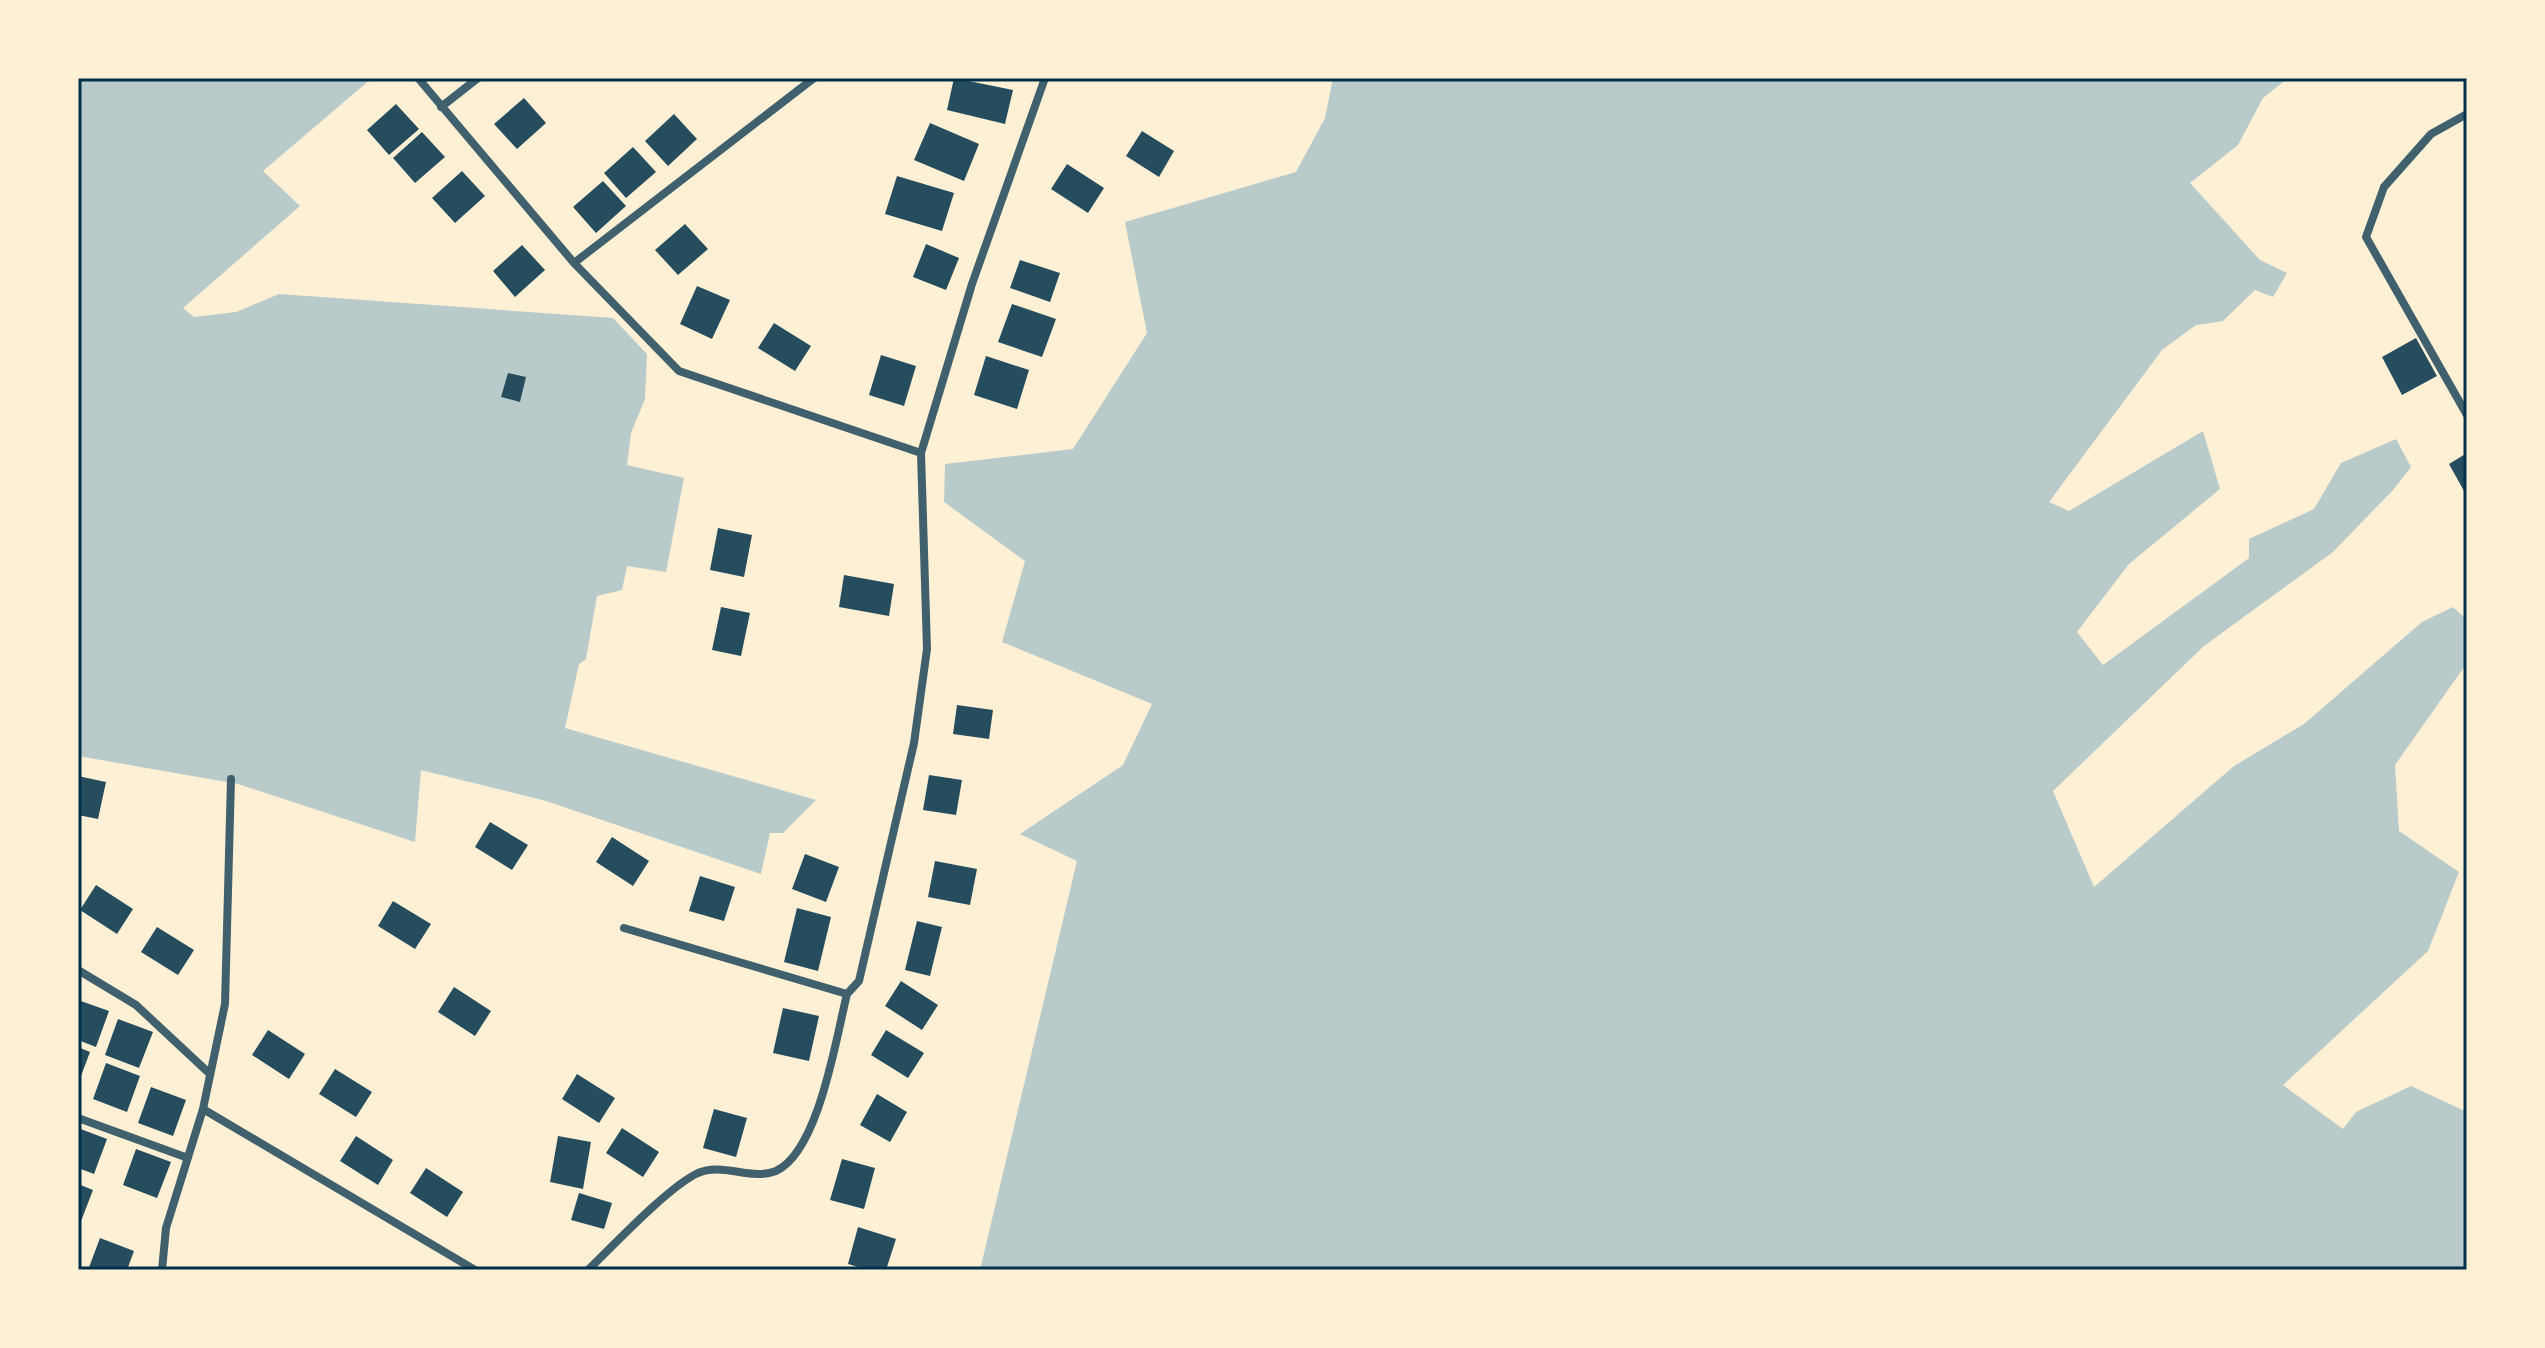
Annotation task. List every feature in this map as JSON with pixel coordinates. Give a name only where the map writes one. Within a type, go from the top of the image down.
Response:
[{"type":"street","points":[[418,78],[574,263],[679,371],[921,453]]},
{"type":"street","points":[[441,107],[478,78]]},
{"type":"street","points":[[574,263],[814,78]]},
{"type":"street","points":[[588,1270],[678,1186],[699,1172],[725,1168],[753,1173],[774,1172],[791,1161],[804,1143],[818,1111],[847,994],[859,981],[914,743],[927,649],[921,453],[972,284],[1045,78]]},
{"type":"street","points":[[2467,114],[2431,134],[2384,187],[2366,237],[2467,415]]},
{"type":"street","points":[[162,1270],[166,1228],[203,1109],[225,1004],[231,779]]},
{"type":"street","points":[[624,928],[847,994]]},
{"type":"street","points":[[78,970],[136,1005],[210,1074]]},
{"type":"street","points":[[203,1109],[475,1270]]},
{"type":"street","points":[[78,1118],[188,1158]]},
{"type":"shaded area","points":[[78,78],[372,78],[263,171],[300,206],[183,308],[194,317],[236,312],[279,294],[613,318],[647,354],[645,399],[631,433],[627,465],[684,478],[666,572],[627,566],[622,590],[597,596],[586,659],[579,664],[565,728],[816,800],[783,833],[770,833],[761,874],[546,801],[421,770],[415,842],[238,784],[78,756]]},
{"type":"shaded area","points":[[1333,78],[2288,78],[2263,98],[2238,145],[2190,183],[2260,260],[2287,273],[2273,297],[2255,290],[2223,321],[2196,325],[2162,350],[2049,502],[2069,511],[2203,431],[2220,489],[2129,564],[2077,632],[2103,665],[2249,558],[2249,539],[2314,509],[2341,463],[2396,439],[2411,467],[2333,552],[2204,646],[2053,791],[2094,887],[2234,766],[2304,724],[2422,622],[2453,607],[2467,620],[2467,663],[2395,765],[2399,831],[2459,872],[2428,951],[2283,1085],[2343,1129],[2356,1112],[2411,1086],[2467,1112],[2467,1270],[980,1270],[1077,861],[1020,834],[1123,765],[1152,704],[1002,642],[1025,561],[944,502],[945,464],[1073,449],[1147,333],[1125,222],[1296,172],[1325,118]]},
{"type":"building","points":[[954,78],[1013,90],[1005,124],[947,110]]},
{"type":"building","points":[[524,98],[546,123],[517,149],[494,124]]},
{"type":"building","points":[[396,104],[419,129],[389,155],[367,130]]},
{"type":"building","points":[[674,114],[697,139],[668,166],[645,141]]},
{"type":"building","points":[[930,123],[979,144],[964,181],[914,160]]},
{"type":"building","points":[[1142,131],[1174,151],[1159,177],[1126,156]]},
{"type":"building","points":[[422,132],[445,157],[415,183],[393,158]]},
{"type":"building","points":[[633,147],[656,172],[626,198],[604,173]]},
{"type":"building","points":[[1067,164],[1104,188],[1088,213],[1051,189]]},
{"type":"building","points":[[462,171],[485,196],[455,223],[432,198]]},
{"type":"building","points":[[897,176],[954,193],[942,231],[885,214]]},
{"type":"building","points":[[603,181],[626,206],[596,233],[573,207]]},
{"type":"building","points":[[685,224],[708,249],[678,275],[655,250]]},
{"type":"building","points":[[926,244],[959,258],[946,290],[913,277]]},
{"type":"building","points":[[522,245],[545,270],[515,297],[493,271]]},
{"type":"building","points":[[1020,260],[1060,273],[1050,302],[1010,288]]},
{"type":"building","points":[[697,286],[730,300],[712,339],[680,324]]},
{"type":"building","points":[[1012,304],[1056,319],[1042,357],[998,342]]},
{"type":"building","points":[[774,323],[811,346],[795,371],[758,348]]},
{"type":"building","points":[[2416,338],[2437,376],[2402,395],[2382,357]]},
{"type":"building","points":[[881,355],[916,366],[904,406],[869,395]]},
{"type":"building","points":[[986,356],[1029,370],[1017,409],[974,395]]},
{"type":"building","points":[[508,373],[526,377],[520,402],[501,397]]},
{"type":"building","points":[[2467,453],[2467,489],[2464,491],[2449,464]]},
{"type":"building","points":[[718,528],[752,535],[744,577],[710,570]]},
{"type":"building","points":[[844,575],[894,584],[889,616],[839,607]]},
{"type":"building","points":[[721,607],[750,613],[741,656],[712,650]]},
{"type":"building","points":[[957,705],[993,710],[989,739],[953,734]]},
{"type":"building","points":[[929,775],[962,780],[956,815],[923,810]]},
{"type":"building","points":[[78,776],[106,782],[98,819],[78,815]]},
{"type":"building","points":[[490,822],[528,845],[512,870],[475,847]]},
{"type":"building","points":[[612,837],[649,861],[633,886],[596,862]]},
{"type":"building","points":[[805,854],[839,867],[826,902],[792,889]]},
{"type":"building","points":[[935,861],[977,869],[970,905],[928,897]]},
{"type":"building","points":[[700,876],[735,887],[724,921],[689,911]]},
{"type":"building","points":[[96,885],[133,909],[117,934],[80,910]]},
{"type":"building","points":[[393,901],[431,924],[415,949],[378,926]]},
{"type":"building","points":[[797,908],[831,917],[818,971],[784,962]]},
{"type":"building","points":[[917,921],[942,927],[930,976],[905,970]]},
{"type":"building","points":[[157,927],[194,950],[178,975],[141,952]]},
{"type":"building","points":[[901,981],[938,1005],[922,1030],[885,1006]]},
{"type":"building","points":[[454,987],[491,1011],[475,1036],[438,1012]]},
{"type":"building","points":[[78,1000],[109,1011],[96,1047],[78,1040]]},
{"type":"building","points":[[783,1008],[819,1016],[809,1061],[773,1053]]},
{"type":"building","points":[[118,1019],[153,1032],[139,1068],[105,1055]]},
{"type":"building","points":[[268,1030],[305,1054],[289,1079],[252,1055]]},
{"type":"building","points":[[886,1030],[924,1053],[908,1078],[871,1055]]},
{"type":"building","points":[[78,1047],[90,1052],[78,1084]]},
{"type":"building","points":[[106,1063],[140,1076],[127,1112],[93,1099]]},
{"type":"building","points":[[335,1069],[372,1092],[356,1117],[319,1094]]},
{"type":"building","points":[[577,1074],[615,1098],[599,1123],[562,1099]]},
{"type":"building","points":[[151,1087],[186,1100],[173,1136],[138,1123]]},
{"type":"building","points":[[877,1094],[907,1112],[890,1142],[860,1125]]},
{"type":"building","points":[[714,1109],[747,1118],[736,1157],[703,1148]]},
{"type":"building","points":[[78,1128],[107,1139],[94,1174],[78,1168]]},
{"type":"building","points":[[622,1128],[659,1152],[643,1177],[606,1153]]},
{"type":"building","points":[[356,1136],[393,1160],[378,1185],[340,1161]]},
{"type":"building","points":[[558,1136],[591,1142],[583,1189],[550,1182]]},
{"type":"building","points":[[136,1149],[171,1162],[157,1198],[123,1185]]},
{"type":"building","points":[[842,1159],[875,1168],[864,1209],[830,1200]]},
{"type":"building","points":[[426,1168],[463,1192],[447,1217],[410,1193]]},
{"type":"building","points":[[78,1184],[93,1190],[78,1229]]},
{"type":"building","points":[[579,1193],[612,1203],[604,1229],[571,1220]]},
{"type":"building","points":[[858,1227],[896,1239],[886,1270],[868,1270],[848,1264]]},
{"type":"building","points":[[100,1238],[134,1251],[127,1270],[88,1270]]}]
